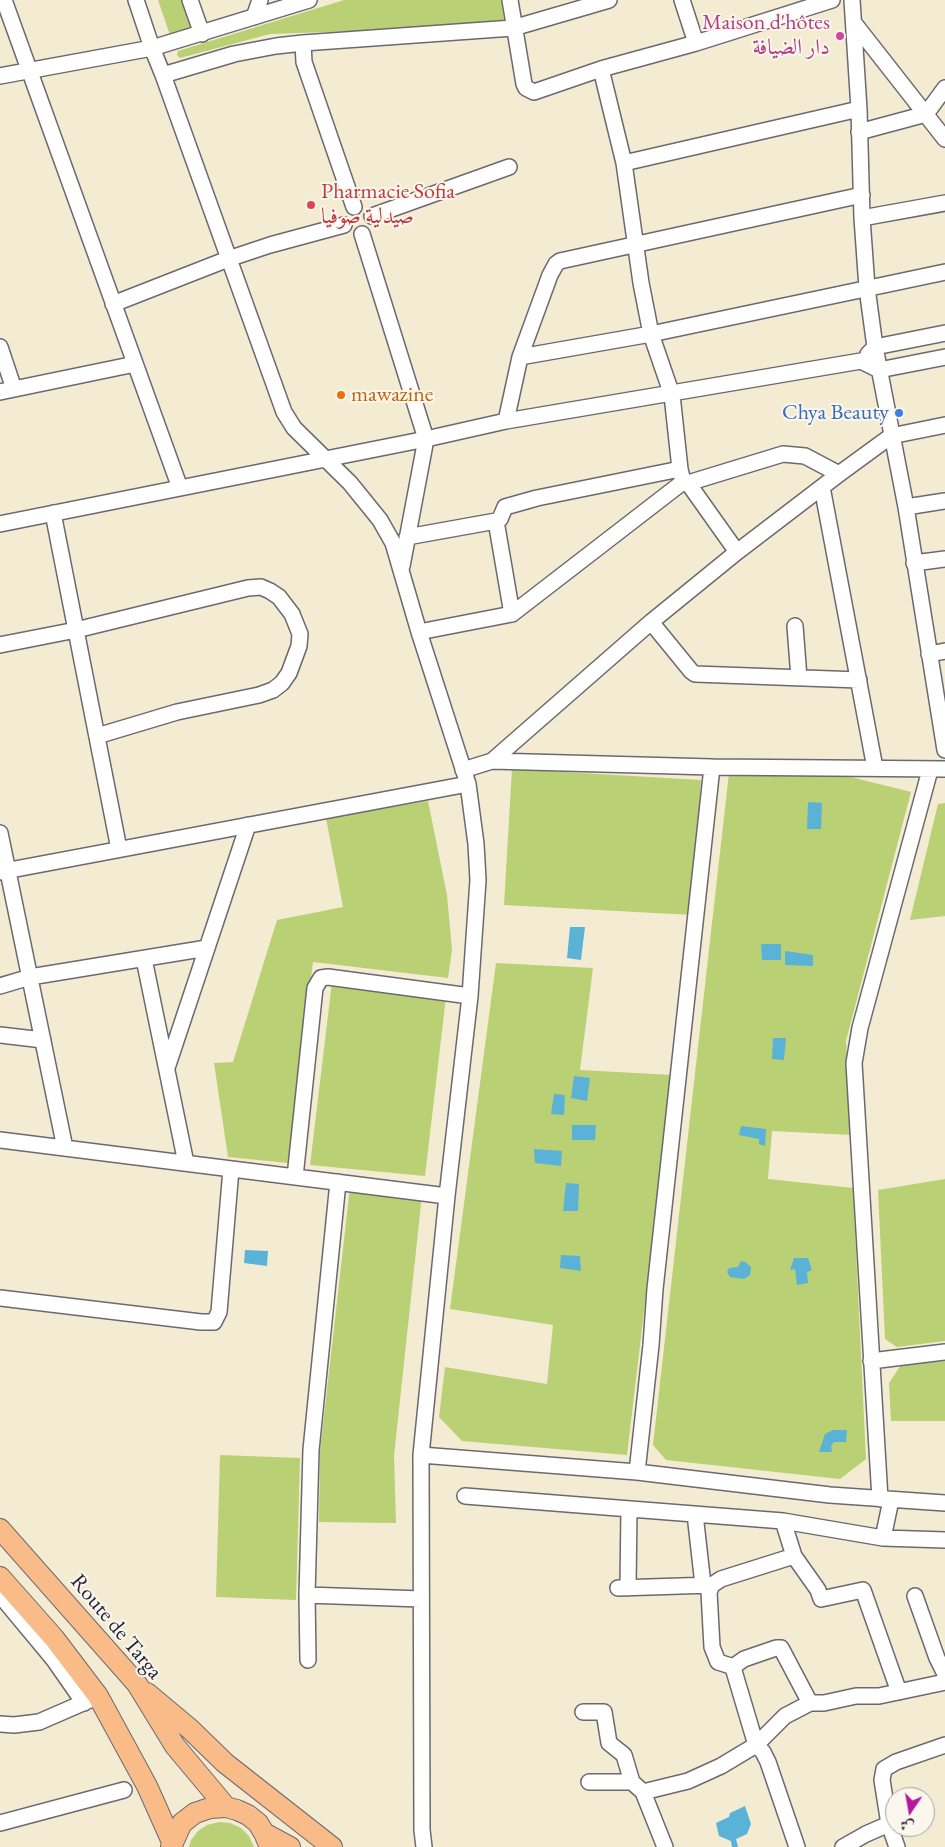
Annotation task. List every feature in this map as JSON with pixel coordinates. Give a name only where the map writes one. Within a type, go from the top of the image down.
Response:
[{"type":"main road","name":"Route de Targa","points":[[0,1529],[136,1684],[175,1746],[226,1807]]},
{"type":"main road","points":[[0,1577],[54,1638],[146,1786],[171,1845]]},
{"type":"main road","points":[[136,1684],[190,1729],[225,1763],[332,1847]]},
{"type":"main road","points":[[171,1845],[182,1823],[195,1813],[210,1808],[226,1807],[238,1810],[258,1823],[267,1840],[290,1847]]},
{"type":"street","points":[[4,0],[180,488]]},
{"type":"street","points":[[136,0],[284,412],[294,428],[350,483],[380,520],[393,543],[418,632],[466,777],[478,880],[470,996],[447,1196],[422,1455],[422,1830],[424,1847]]},
{"type":"street","points":[[190,0],[202,34]]},
{"type":"street","points":[[254,17],[260,0]]},
{"type":"street","points":[[0,76],[152,48],[309,0]]},
{"type":"street","points":[[510,0],[513,28],[524,84],[530,91],[538,92],[601,69],[696,43],[832,0]]},
{"type":"street","points":[[163,75],[234,54],[267,47],[513,28],[608,0]]},
{"type":"street","points":[[682,0],[696,43]]},
{"type":"street","points":[[852,0],[867,288],[879,370],[906,507],[929,654],[943,724],[945,750]]},
{"type":"street","points":[[854,23],[945,139]]},
{"type":"street","points":[[303,43],[304,62],[354,207]]},
{"type":"street","points":[[601,69],[624,163],[641,283],[651,334],[672,395],[684,478],[737,552]]},
{"type":"street","points":[[859,132],[926,114],[945,88]]},
{"type":"street","points":[[624,163],[859,109]]},
{"type":"street","points":[[372,216],[509,167]]},
{"type":"street","points":[[506,422],[520,356],[556,264],[560,261],[862,195]]},
{"type":"street","points":[[862,218],[945,203]]},
{"type":"street","points":[[354,207],[365,208],[372,216],[371,228],[362,234],[351,233],[344,225],[345,214],[354,207]]},
{"type":"street","points":[[114,304],[228,258],[344,225]]},
{"type":"street","points":[[362,234],[426,439],[401,568]]},
{"type":"street","points":[[520,356],[651,334],[945,272]]},
{"type":"street","points":[[0,524],[506,422],[672,395],[861,361],[875,347],[945,333]]},
{"type":"street","points":[[0,347],[7,390],[135,364]]},
{"type":"street","points":[[861,361],[879,370],[945,358]]},
{"type":"street","points":[[4,871],[248,825],[466,777],[492,761],[651,622],[737,552],[839,474],[891,436],[945,425]]},
{"type":"street","points":[[407,537],[496,521],[500,519],[505,507],[537,498],[684,478],[783,454],[805,456],[839,474]]},
{"type":"street","points":[[418,632],[512,614],[684,478]]},
{"type":"street","points":[[822,487],[875,768]]},
{"type":"street","points":[[906,507],[945,501]]},
{"type":"street","points":[[53,513],[119,849]]},
{"type":"street","points":[[496,521],[512,614]]},
{"type":"street","points":[[914,563],[945,558]]},
{"type":"street","points":[[0,645],[76,630],[248,588],[261,587],[270,591],[292,614],[300,634],[299,646],[289,673],[282,683],[273,690],[259,695],[177,712],[97,736]]},
{"type":"street","points":[[651,622],[695,674],[859,680]]},
{"type":"street","points":[[795,626],[799,678]]},
{"type":"street","points":[[929,654],[945,652]]},
{"type":"street","points":[[492,761],[712,767],[938,769],[854,1050],[871,1361],[886,1500],[883,1538]]},
{"type":"street","points":[[637,1472],[712,767]]},
{"type":"street","points":[[168,1068],[248,825]]},
{"type":"street","points":[[0,833],[4,871],[30,977],[65,1148]]},
{"type":"street","points":[[0,986],[30,977],[207,948]]},
{"type":"street","points":[[144,959],[168,1068],[186,1163]]},
{"type":"street","points":[[295,1177],[315,988],[321,978],[328,976],[470,996]]},
{"type":"street","points":[[0,1035],[42,1040]]},
{"type":"street","points":[[0,1140],[447,1196]]},
{"type":"street","points":[[0,1298],[200,1322],[214,1322],[219,1312],[231,1169]]},
{"type":"street","points":[[308,1660],[306,1595],[311,1450],[338,1182]]},
{"type":"street","points":[[871,1361],[945,1352]]},
{"type":"street","points":[[422,1455],[637,1472],[720,1483],[886,1500],[945,1503]]},
{"type":"street","points":[[465,1496],[783,1522],[883,1538],[945,1540]]},
{"type":"street","points":[[628,1509],[623,1588],[708,1585],[721,1579],[742,1575],[794,1556]]},
{"type":"street","points":[[695,1514],[709,1592],[712,1647],[718,1662],[734,1667]]},
{"type":"street","points":[[783,1522],[794,1556],[818,1590],[821,1599],[863,1590],[883,1642],[899,1692]]},
{"type":"street","points":[[0,1595],[54,1660],[91,1699],[39,1722],[14,1725],[0,1724]]},
{"type":"street","points":[[306,1595],[421,1599]]},
{"type":"street","points":[[915,1596],[937,1658],[945,1674]]},
{"type":"street","points":[[734,1667],[744,1659],[781,1648],[810,1703]]},
{"type":"street","points":[[734,1667],[756,1745],[763,1752],[768,1762],[797,1847]]},
{"type":"street","points":[[589,1782],[638,1787],[688,1780],[720,1766],[756,1745],[785,1716],[810,1703],[824,1703],[856,1696],[879,1696],[945,1682]]},
{"type":"street","points":[[583,1712],[604,1712],[609,1743],[624,1755],[665,1847]]},
{"type":"street","points":[[885,1799],[882,1780],[884,1769],[896,1762],[945,1745]]},
{"type":"street","points":[[0,1823],[124,1790]]},
{"type":"street","points":[[843,1847],[885,1826]]},
{"type":"street","points":[[415,1847],[422,1830]]},
{"type":"green space","points":[[158,0],[184,0],[194,30],[171,38]]},
{"type":"green space","points":[[344,0],[501,0],[504,19],[502,26],[270,34],[180,58],[177,55],[178,51]]},
{"type":"green space","points":[[512,769],[701,780],[693,915],[504,905]]},
{"type":"green space","points":[[729,773],[843,775],[911,792],[846,1041],[852,1135],[772,1131],[768,1179],[853,1188],[866,1459],[840,1479],[666,1460],[653,1445]]},
{"type":"green space","points":[[428,801],[447,895],[452,950],[448,978],[313,962],[288,1163],[228,1157],[214,1063],[233,1062],[277,920],[343,907],[326,818]]},
{"type":"green space","points":[[945,803],[945,916],[910,920],[938,804]]},
{"type":"green space","points":[[496,963],[593,968],[580,1070],[672,1075],[627,1455],[462,1441],[439,1417],[445,1367],[547,1384],[553,1325],[450,1309]]},
{"type":"green space","points":[[332,982],[446,997],[425,1176],[310,1165]]},
{"type":"green space","points":[[945,1179],[945,1341],[897,1347],[885,1339],[878,1190]]},
{"type":"green space","points":[[350,1187],[422,1195],[394,1456],[396,1523],[319,1522],[320,1451]]},
{"type":"green space","points":[[945,1361],[945,1421],[891,1421],[889,1383],[901,1365]]},
{"type":"green space","points":[[220,1455],[300,1458],[296,1600],[216,1597]]},
{"type":"green space","points":[[219,1822],[230,1823],[241,1828],[249,1836],[254,1847],[189,1847],[191,1840],[198,1831],[207,1825]]},
{"type":"water","points":[[808,802],[822,803],[821,829],[807,829]]},
{"type":"water","points":[[570,927],[585,927],[581,960],[567,958]]},
{"type":"water","points":[[761,944],[781,944],[781,960],[762,960]]},
{"type":"water","points":[[785,951],[813,955],[813,966],[785,965]]},
{"type":"water","points":[[773,1038],[786,1038],[784,1060],[772,1059]]},
{"type":"water","points":[[574,1076],[590,1078],[587,1101],[571,1098]]},
{"type":"water","points":[[554,1094],[565,1095],[564,1115],[551,1114]]},
{"type":"water","points":[[572,1125],[596,1125],[595,1140],[572,1140]]},
{"type":"water","points":[[741,1126],[766,1129],[765,1146],[759,1144],[759,1139],[739,1135]]},
{"type":"water","points":[[534,1149],[562,1151],[561,1166],[535,1163]]},
{"type":"water","points":[[566,1183],[579,1184],[578,1211],[563,1211]]},
{"type":"water","points":[[245,1250],[268,1251],[267,1266],[244,1263]]},
{"type":"water","points":[[561,1255],[580,1256],[581,1271],[560,1268]]},
{"type":"water","points":[[794,1258],[808,1258],[812,1270],[807,1272],[808,1283],[797,1285],[795,1269],[790,1270]]},
{"type":"water","points":[[741,1261],[751,1267],[750,1275],[744,1279],[730,1277],[727,1272],[729,1268],[738,1267]]},
{"type":"water","points":[[833,1430],[847,1430],[846,1442],[834,1442],[831,1446],[832,1452],[819,1452],[825,1434]]},
{"type":"water","points":[[745,1806],[751,1824],[747,1834],[736,1839],[738,1847],[732,1847],[731,1841],[719,1836],[716,1823],[729,1817],[730,1813]]},
{"type":"place","name":"Maison d'hôtes دار الضيافة","points":[[840,36]]},
{"type":"place","name":"Pharmacie Sofia صيدلية صوفيا","points":[[311,205]]},
{"type":"place","name":"mawazine","points":[[341,395]]},
{"type":"place","name":"Chya Beauty","points":[[899,413]]}]
